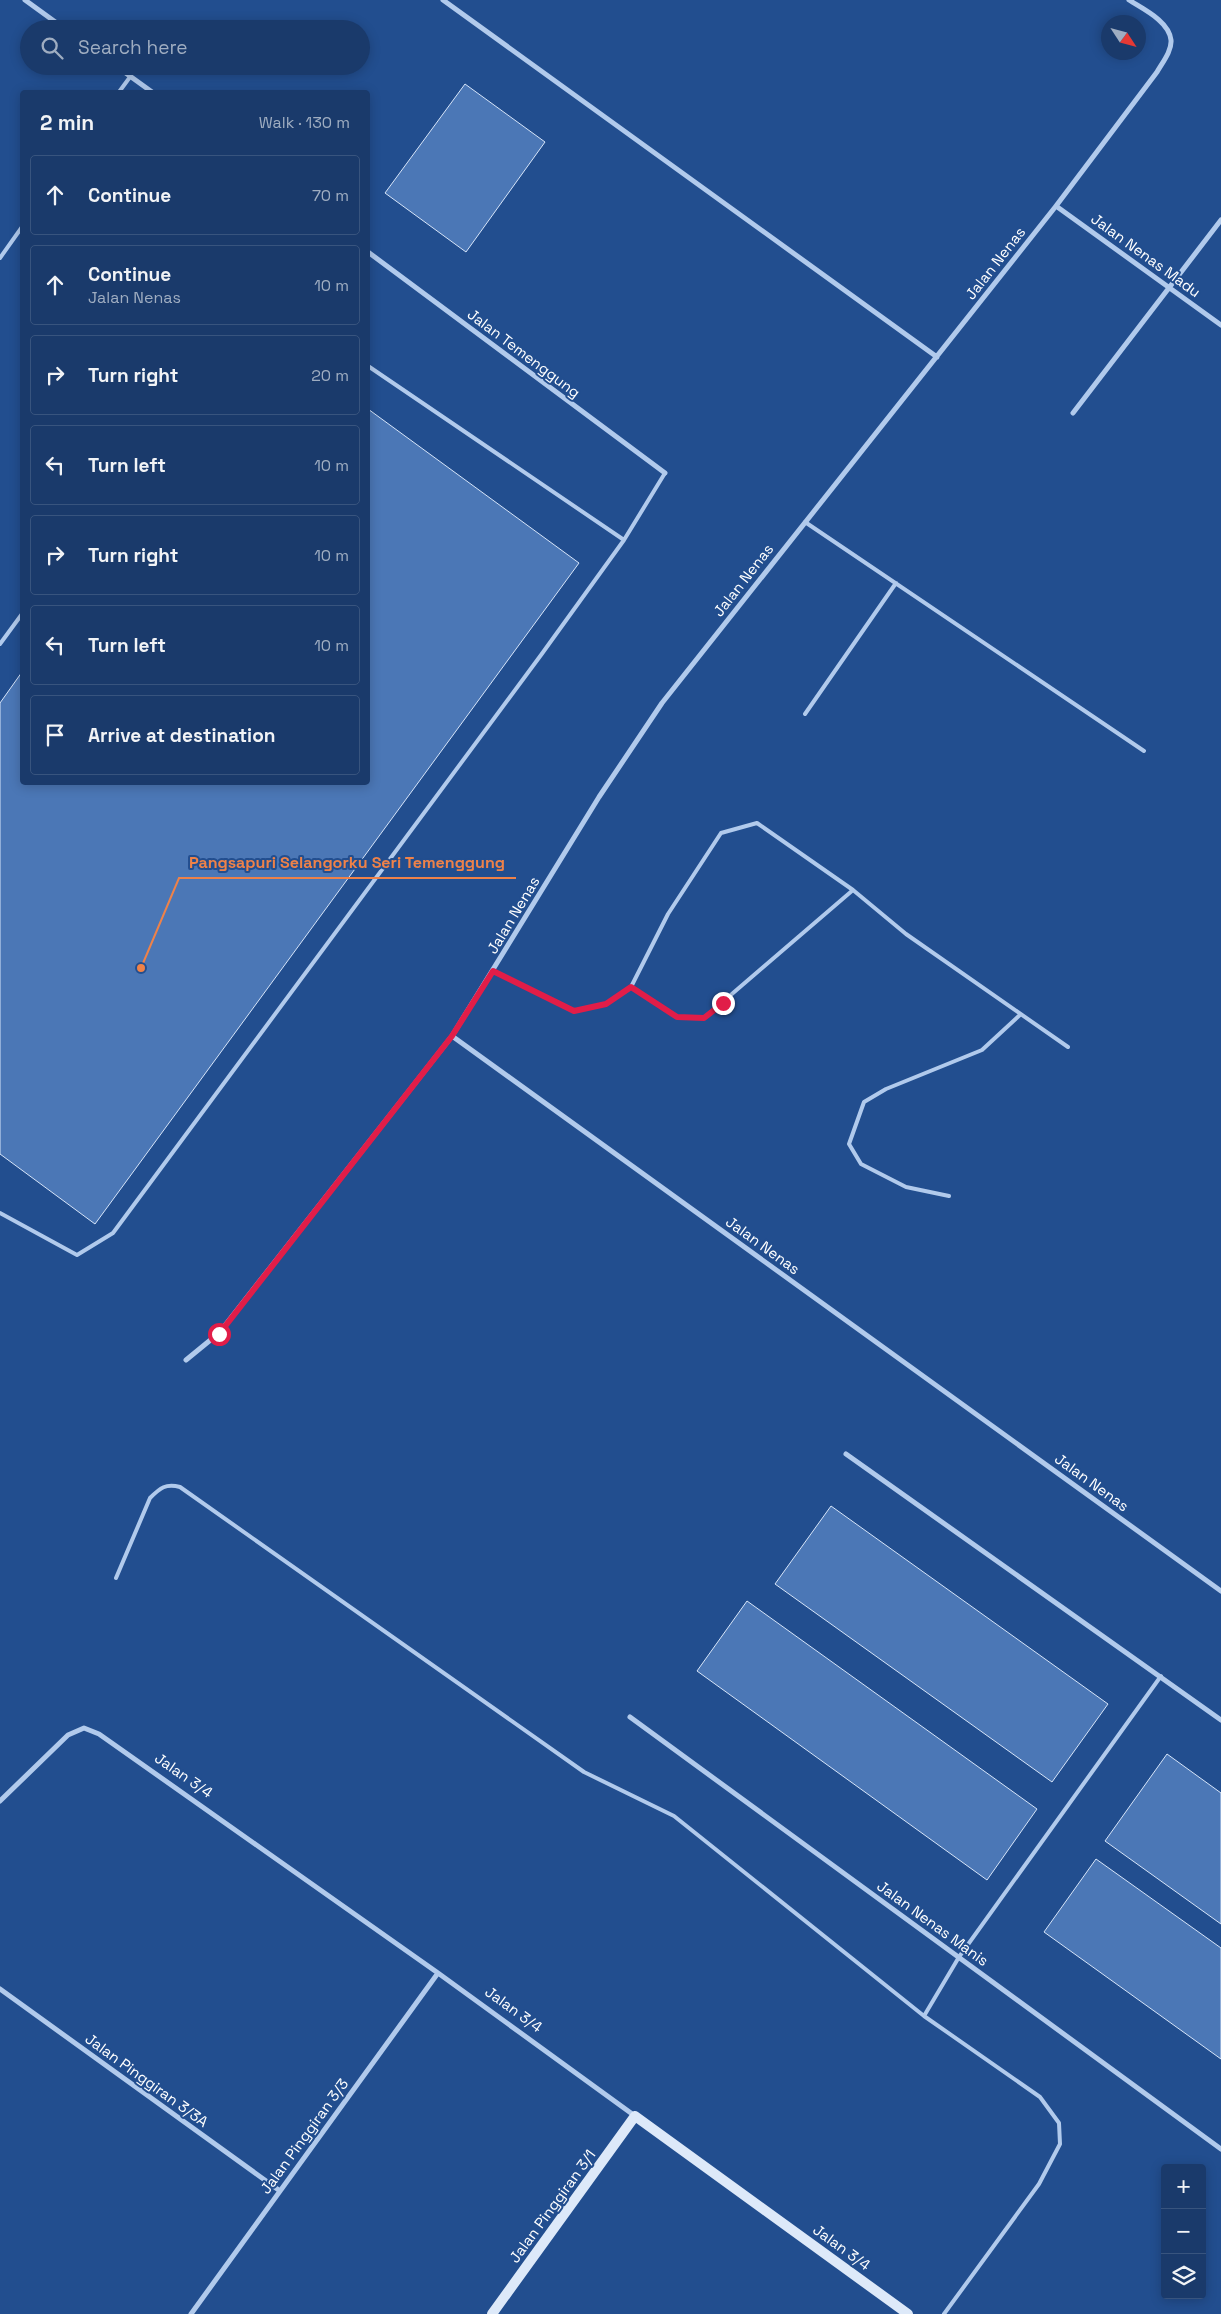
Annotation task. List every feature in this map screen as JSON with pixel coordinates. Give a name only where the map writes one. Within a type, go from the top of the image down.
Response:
[{"type":"street","points":[[25,0],[53,20]]},
{"type":"street","points":[[443,0],[937,357]]},
{"type":"street","name":"Jalan Nenas","points":[[1129,0],[1162,23],[1171,39],[1169,52],[1157,72],[1056,206],[662,703],[600,797],[452,1036],[1221,1591]]},
{"type":"street","points":[[127,75],[149,90]]},
{"type":"street","name":"Jalan Nenas Madu","points":[[1056,206],[1221,325]]},
{"type":"street","points":[[1073,413],[1221,220]]},
{"type":"street","name":"Jalan Temenggung","points":[[370,253],[665,473]]},
{"type":"street","points":[[186,1360],[219,1334],[452,1036]]},
{"type":"street","points":[[846,1454],[1221,1720]]},
{"type":"street","name":"Jalan Nenas Manis","points":[[630,1716],[1221,2148]]},
{"type":"street","name":"Jalan 3/4","points":[[0,1801],[68,1735],[84,1728],[99,1734],[438,1973],[901,2312]]},
{"type":"street","name":"Jalan Pinggiran 3/3","points":[[191,2314],[438,1973]]},
{"type":"street","name":"Jalan Pinggiran 3/3A","points":[[0,1989],[280,2191]]},
{"type":"street","name":"Jalan Pinggiran 3/1","points":[[492,2314],[635,2116]]},
{"type":"lane","points":[[120,90],[130,77]]},
{"type":"lane","points":[[0,258],[20,230]]},
{"type":"lane","points":[[370,367],[624,540]]},
{"type":"lane","points":[[0,1213],[77,1255],[114,1233],[535,663],[624,540],[665,473]]},
{"type":"lane","points":[[805,522],[1144,751]]},
{"type":"lane","points":[[805,714],[896,583]]},
{"type":"lane","points":[[0,644],[20,617]]},
{"type":"lane","points":[[493,971],[574,1011],[606,1004],[631,987],[668,914],[721,833],[757,823],[853,890],[906,934],[1068,1047]]},
{"type":"lane","points":[[631,987],[677,1017],[704,1018],[853,890]]},
{"type":"lane","points":[[949,1196],[906,1188],[861,1164],[849,1144],[864,1102],[886,1089],[982,1050],[1021,1014]]},
{"type":"lane","points":[[116,1578],[150,1498],[160,1488],[170,1484],[180,1487],[584,1772],[674,1816],[924,2016],[1040,2097],[1059,2123],[1060,2144],[1038,2184],[944,2314]]},
{"type":"lane","points":[[924,2016],[959,1957],[1161,1676]]},
{"type":"building","points":[[465,84],[545,142],[466,252],[385,193]]},
{"type":"building","points":[[370,410],[579,563],[95,1224],[0,1154],[0,703],[20,675],[20,785],[370,785]]},
{"type":"building","points":[[831,1506],[1108,1704],[1052,1782],[775,1584]]},
{"type":"building","points":[[747,1601],[1037,1809],[987,1880],[697,1671]]},
{"type":"building","points":[[1167,1754],[1221,1793],[1221,1924],[1105,1841]]},
{"type":"building","points":[[1096,1859],[1221,1948],[1221,2059],[1044,1932]]},
{"type":"place","name":"Pangsapuri Selangorku Seri Temenggung","points":[[141,968]]},
{"type":"route","points":[[219,1334],[452,1036],[493,971],[574,1011],[606,1004],[631,987],[677,1017],[704,1018],[723,1003]]}]
